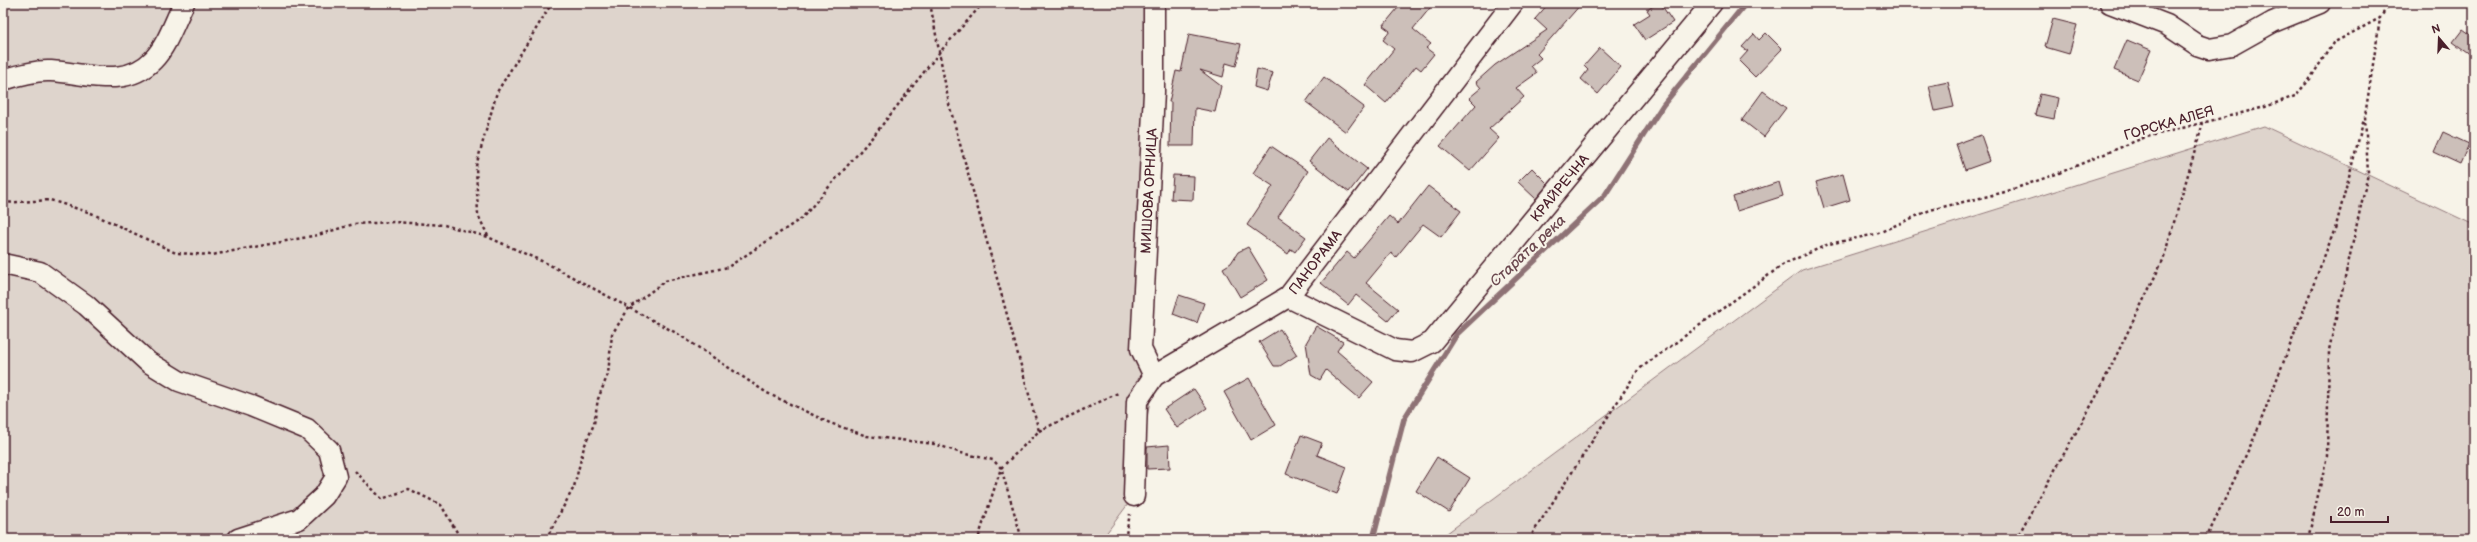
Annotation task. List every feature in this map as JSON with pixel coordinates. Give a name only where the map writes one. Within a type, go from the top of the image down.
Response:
[{"type":"street","points":[[3,80],[22,74],[50,71],[106,78],[132,75],[154,60],[184,3]]},
{"type":"street","name":"МИШОВА ОРНИЦА","points":[[1154,3],[1154,92],[1141,349],[1154,376]]},
{"type":"street","name":"ПАНОРАМА","points":[[1134,496],[1137,401],[1154,376],[1288,297],[1513,3]]},
{"type":"street","name":"КРАЙРЕЧНА","points":[[1288,297],[1395,350],[1412,352],[1432,342],[1712,3]]},
{"type":"street","points":[[2110,3],[2167,25],[2197,45],[2210,49],[2232,45],[2273,22],[2320,3]]},
{"type":"street","points":[[3,264],[40,272],[86,306],[148,362],[179,382],[251,406],[307,429],[329,450],[336,477],[324,496],[299,519],[238,539]]},
{"type":"path","points":[[488,237],[478,215],[476,166],[497,92],[552,3]]},
{"type":"path","points":[[930,3],[948,104],[1039,431]]},
{"type":"path","points":[[546,539],[574,487],[584,447],[594,424],[598,399],[608,374],[612,334],[629,308],[665,281],[728,267],[802,218],[875,134],[939,53],[983,3]]},
{"type":"path","name":"ГОРСКА АЛЕЯ","points":[[1529,539],[1638,370],[1784,264],[1829,244],[1876,234],[1930,210],[2006,192],[2059,173],[2143,138],[2203,123],[2295,96],[2310,79],[2332,43],[2380,18],[2390,3]]},
{"type":"path","points":[[2206,539],[2255,436],[2336,226],[2365,116],[2380,18]]},
{"type":"path","points":[[2308,539],[2327,456],[2329,350],[2368,174],[2365,116]]},
{"type":"path","points":[[2016,539],[2096,396],[2163,260],[2203,123]]},
{"type":"path","points":[[3,203],[50,200],[91,214],[176,253],[212,255],[318,235],[354,224],[393,222],[444,225],[488,237],[548,264],[678,334],[767,392],[830,423],[866,436],[935,444],[993,460],[1001,468],[1022,539]]},
{"type":"path","points":[[978,539],[1001,468],[1039,431],[1125,389]]},
{"type":"path","points":[[354,470],[382,499],[409,489],[441,505],[461,539]]},
{"type":"path","points":[[1125,539],[1134,496]]},
{"type":"shaded area","points":[[3,3],[1154,3],[1141,349],[1154,376],[1134,496],[1102,539],[3,539]]},
{"type":"shaded area","points":[[2264,126],[2474,225],[2474,539],[1439,539],[1802,270]]},
{"type":"building","points":[[1402,3],[1434,3],[1413,29],[1431,44],[1426,48],[1434,54],[1421,70],[1416,66],[1386,103],[1365,85],[1394,49],[1383,40],[1390,31],[1383,26]]},
{"type":"building","points":[[1549,3],[1582,3],[1537,54],[1541,58],[1531,66],[1537,73],[1516,88],[1524,97],[1489,129],[1499,138],[1470,171],[1440,146],[1476,105],[1469,98],[1481,88],[1476,82],[1495,65],[1547,30],[1535,19]]},
{"type":"building","points":[[1660,3],[1673,22],[1645,40],[1634,24],[1650,14],[1647,10]]},
{"type":"building","points":[[2053,19],[2077,25],[2069,54],[2045,47]]},
{"type":"building","points":[[2463,29],[2474,37],[2474,57],[2453,42]]},
{"type":"building","points":[[1766,33],[1782,49],[1755,77],[1739,61],[1748,51],[1742,47],[1754,34],[1759,40]]},
{"type":"building","points":[[1189,34],[1241,44],[1236,66],[1226,63],[1223,77],[1200,70],[1221,86],[1215,112],[1195,108],[1194,146],[1170,146],[1171,102],[1169,102],[1176,71],[1181,72]]},
{"type":"building","points":[[2127,40],[2151,50],[2138,80],[2114,70]]},
{"type":"building","points":[[1600,48],[1621,67],[1598,94],[1581,79],[1588,70],[1584,66]]},
{"type":"building","points":[[1257,69],[1273,73],[1267,91],[1254,87]]},
{"type":"building","points":[[1324,77],[1364,107],[1346,132],[1306,102]]},
{"type":"building","points":[[1948,82],[1954,107],[1935,111],[1929,86]]},
{"type":"building","points":[[1763,91],[1786,108],[1764,137],[1742,120]]},
{"type":"building","points":[[2040,94],[2058,98],[2054,119],[2035,115]]},
{"type":"building","points":[[2443,132],[2469,144],[2460,164],[2434,152]]},
{"type":"building","points":[[1981,135],[1990,161],[1965,170],[1956,144]]},
{"type":"building","points":[[1327,138],[1367,169],[1349,192],[1309,161]]},
{"type":"building","points":[[1271,146],[1308,171],[1278,217],[1306,237],[1295,252],[1291,249],[1288,254],[1247,225],[1273,186],[1253,173]]},
{"type":"building","points":[[1532,168],[1548,184],[1536,199],[1518,182]]},
{"type":"building","points":[[1843,174],[1850,200],[1824,208],[1816,182]]},
{"type":"building","points":[[1173,175],[1194,176],[1193,200],[1171,199]]},
{"type":"building","points":[[1779,182],[1783,196],[1737,211],[1733,197]]},
{"type":"building","points":[[1428,186],[1461,211],[1441,237],[1423,224],[1396,257],[1391,253],[1366,283],[1398,309],[1388,321],[1356,295],[1348,305],[1321,283],[1347,252],[1354,258],[1389,216],[1398,224]]},
{"type":"building","points":[[1248,247],[1268,280],[1240,297],[1223,268],[1231,263],[1238,252]]},
{"type":"building","points":[[1179,295],[1204,303],[1197,323],[1173,314]]},
{"type":"building","points":[[1316,326],[1343,342],[1337,351],[1373,382],[1359,398],[1326,370],[1320,380],[1311,375],[1306,343]]},
{"type":"building","points":[[1280,329],[1297,355],[1280,366],[1274,366],[1259,342]]},
{"type":"building","points":[[1249,378],[1276,425],[1251,440],[1224,392]]},
{"type":"building","points":[[1194,389],[1207,408],[1177,428],[1164,409]]},
{"type":"building","points":[[1301,435],[1322,443],[1317,455],[1347,467],[1337,494],[1286,474]]},
{"type":"building","points":[[1169,445],[1170,468],[1147,469],[1147,447]]},
{"type":"building","points":[[1437,457],[1470,478],[1449,512],[1416,491]]},
{"type":"waterway","name":"Старата река","points":[[1373,539],[1404,419],[1457,334],[1605,195],[1663,105],[1746,3]]}]
